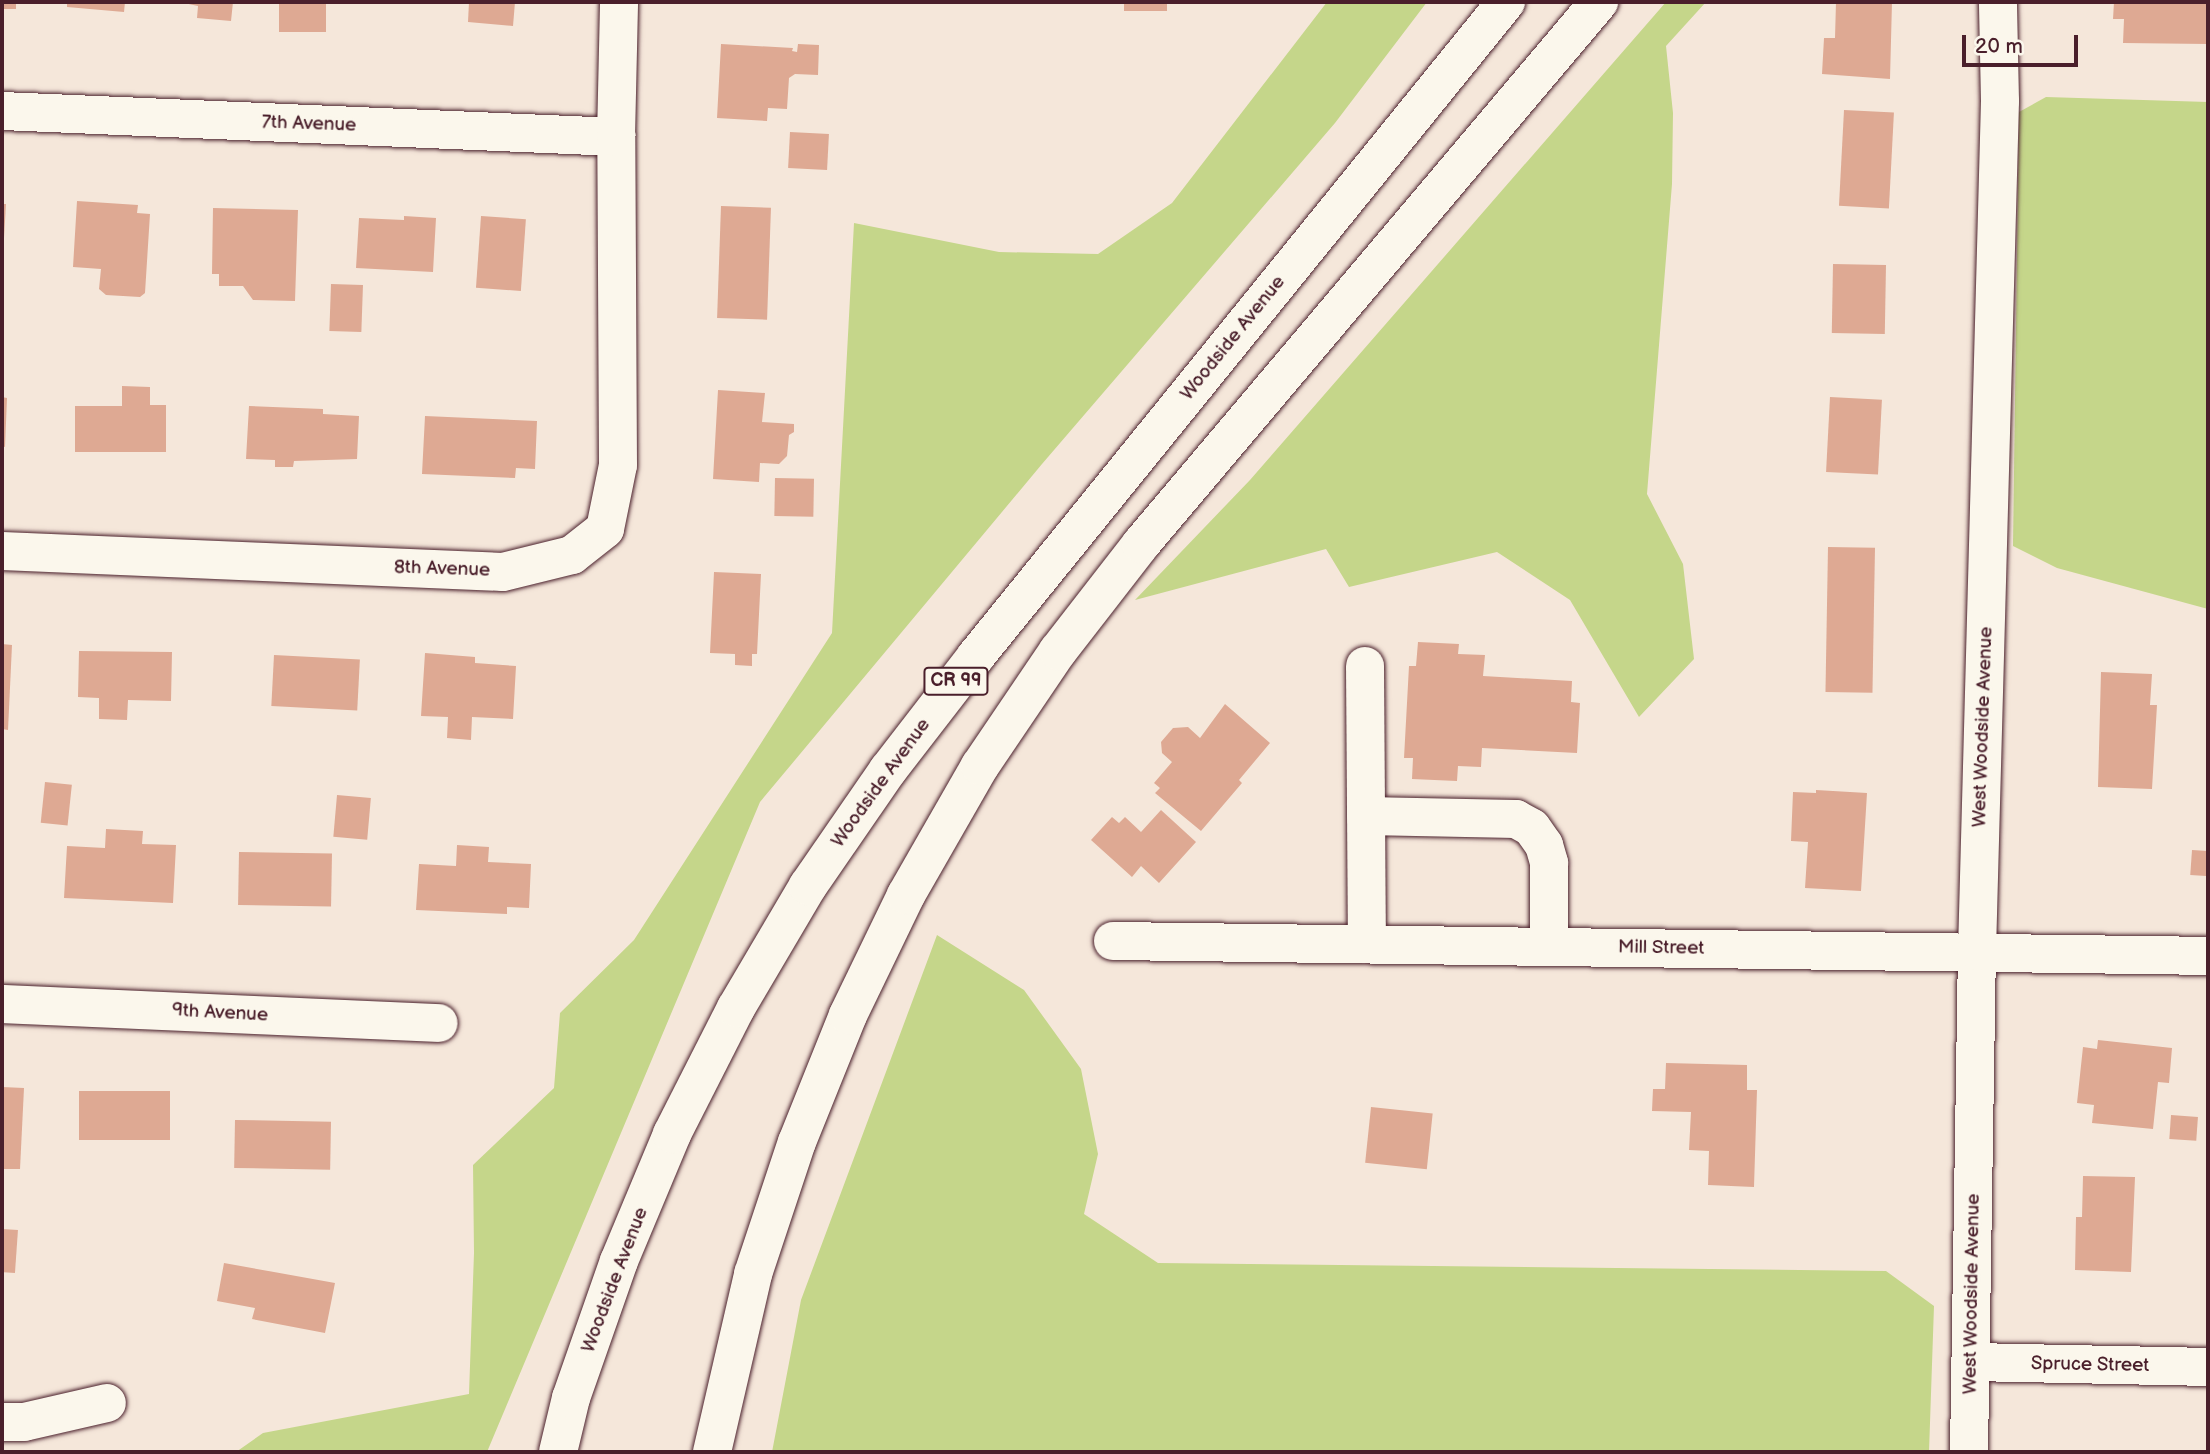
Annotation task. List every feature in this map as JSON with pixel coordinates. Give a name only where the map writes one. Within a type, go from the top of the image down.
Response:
[{"type":"street","name":"8th Avenue","points":[[2,551],[503,572],[572,555],[605,529],[618,465],[616,137],[619,2]]},
{"type":"street","name":"Woodside Avenue","points":[[558,1452],[571,1398],[619,1261],[672,1134],[736,1008],[808,886],[888,770],[976,656],[1506,2]]},
{"type":"street","points":[[712,1452],[753,1274],[797,1142],[848,1015],[900,907],[980,766],[1058,651],[1141,544],[1599,2]]},
{"type":"street","name":"West Woodside Avenue","points":[[1969,1452],[1977,951],[2000,101],[1998,2]]},
{"type":"street","name":"7th Avenue","points":[[2,111],[616,137]]},
{"type":"street","points":[[1365,666],[1367,944]]},
{"type":"street","points":[[1366,816],[1516,820],[1532,828],[1544,845],[1549,863],[1549,946]]},
{"type":"street","name":"Mill Street","points":[[1113,941],[2208,956]]},
{"type":"street","name":"9th Avenue","points":[[2,1004],[439,1023]]},
{"type":"street","name":"Spruce Street","points":[[1972,1363],[2208,1367]]},
{"type":"street","points":[[2,1422],[24,1422],[107,1403]]},
{"type":"green space","points":[[1327,2],[1427,2],[1335,123],[1042,464],[760,802],[487,1452],[236,1452],[263,1433],[469,1394],[474,1253],[473,1165],[554,1088],[560,1013],[634,940],[832,633],[854,223],[999,252],[1098,254],[1172,203]]},
{"type":"green space","points":[[1666,2],[1706,2],[1666,46],[1673,113],[1672,184],[1647,494],[1683,564],[1694,659],[1639,717],[1570,600],[1497,552],[1349,587],[1326,549],[1135,600],[1250,480]]},
{"type":"green space","points":[[2046,97],[2208,102],[2208,609],[2057,568],[2013,546],[2019,112]]},
{"type":"green space","points":[[937,935],[1024,990],[1081,1069],[1098,1154],[1084,1214],[1158,1263],[1886,1271],[1934,1306],[1929,1452],[772,1452],[801,1300]]},
{"type":"building","points":[[2,2],[16,2],[16,9],[2,9]]},
{"type":"building","points":[[67,2],[125,2],[124,12],[67,7]]},
{"type":"building","points":[[179,2],[233,2],[231,21],[197,18],[198,6]]},
{"type":"building","points":[[279,2],[326,2],[326,32],[279,32]]},
{"type":"building","points":[[469,2],[515,2],[513,26],[468,22]]},
{"type":"building","points":[[1124,2],[1167,2],[1167,11],[1124,11]]},
{"type":"building","points":[[1836,2],[1892,2],[1890,79],[1822,74],[1824,38],[1835,38]]},
{"type":"building","points":[[2114,2],[2208,2],[2208,44],[2123,43],[2124,19],[2113,19]]},
{"type":"building","points":[[721,44],[793,48],[792,51],[797,52],[798,44],[819,45],[818,75],[795,74],[789,78],[787,109],[768,108],[767,121],[717,118]]},
{"type":"building","points":[[1844,110],[1894,113],[1889,208],[1839,206]]},
{"type":"building","points":[[790,132],[829,134],[827,170],[788,168]]},
{"type":"building","points":[[77,201],[138,205],[137,213],[150,214],[145,293],[140,297],[106,295],[99,289],[101,269],[73,267]]},
{"type":"building","points":[[2,204],[6,204],[4,238],[2,237]]},
{"type":"building","points":[[721,206],[771,208],[767,320],[717,318]]},
{"type":"building","points":[[213,208],[298,210],[295,301],[253,300],[243,286],[219,286],[219,274],[212,274]]},
{"type":"building","points":[[404,216],[436,218],[433,272],[356,268],[359,218],[404,220]]},
{"type":"building","points":[[481,216],[526,219],[521,291],[476,288]]},
{"type":"building","points":[[1833,264],[1886,265],[1885,334],[1832,333]]},
{"type":"building","points":[[331,284],[363,285],[361,332],[329,331]]},
{"type":"building","points":[[122,386],[150,387],[150,405],[166,405],[166,452],[75,452],[75,406],[122,406]]},
{"type":"building","points":[[718,390],[765,393],[762,422],[794,424],[794,432],[789,435],[787,456],[779,464],[760,463],[759,482],[713,479]]},
{"type":"building","points":[[2,397],[7,398],[5,447],[2,446]]},
{"type":"building","points":[[1830,397],[1882,400],[1878,475],[1826,472]]},
{"type":"building","points":[[249,406],[323,409],[323,414],[359,416],[357,459],[294,461],[293,467],[275,467],[275,460],[246,459]]},
{"type":"building","points":[[425,416],[537,421],[535,469],[516,468],[515,478],[422,474]]},
{"type":"building","points":[[775,478],[814,479],[813,517],[774,516]]},
{"type":"building","points":[[1828,547],[1875,548],[1872,693],[1825,692]]},
{"type":"building","points":[[714,572],[761,574],[757,654],[752,654],[752,666],[735,665],[735,654],[710,653]]},
{"type":"building","points":[[1418,642],[1459,644],[1458,654],[1485,655],[1483,676],[1572,681],[1571,702],[1580,703],[1577,753],[1482,748],[1481,767],[1458,766],[1457,781],[1412,779],[1413,758],[1404,758],[1409,666],[1416,666]]},
{"type":"building","points":[[2,644],[12,645],[8,730],[2,729]]},
{"type":"building","points":[[79,651],[172,652],[171,701],[128,700],[127,720],[99,719],[99,698],[78,697]]},
{"type":"building","points":[[425,653],[475,657],[475,663],[516,666],[513,719],[472,717],[471,740],[447,738],[448,717],[421,716]]},
{"type":"building","points":[[274,655],[360,660],[357,710],[271,706]]},
{"type":"building","points":[[2101,672],[2152,674],[2150,705],[2157,705],[2152,789],[2098,787]]},
{"type":"building","points":[[1225,704],[1270,743],[1239,780],[1242,783],[1201,831],[1155,793],[1160,788],[1154,783],[1172,762],[1162,753],[1161,742],[1173,728],[1188,727],[1200,738]]},
{"type":"building","points":[[45,782],[72,785],[68,826],[41,823]]},
{"type":"building","points":[[1816,790],[1867,793],[1861,891],[1805,888],[1808,842],[1791,841],[1793,792],[1816,793]]},
{"type":"building","points":[[337,795],[371,798],[367,840],[333,837]]},
{"type":"building","points":[[1161,810],[1196,842],[1159,883],[1141,866],[1132,877],[1091,840],[1112,817],[1119,823],[1125,817],[1141,832]]},
{"type":"building","points":[[106,829],[143,831],[142,844],[176,845],[173,903],[64,898],[67,846],[105,848]]},
{"type":"building","points":[[457,845],[489,847],[488,862],[531,864],[529,908],[507,907],[507,914],[416,910],[419,864],[456,866]]},
{"type":"building","points":[[2192,850],[2208,851],[2206,876],[2190,875]]},
{"type":"building","points":[[239,852],[332,854],[331,907],[238,905]]},
{"type":"building","points":[[2098,1040],[2172,1048],[2169,1083],[2158,1082],[2153,1129],[2092,1123],[2094,1105],[2077,1103],[2083,1047],[2097,1049]]},
{"type":"building","points":[[1666,1063],[1747,1065],[1747,1090],[1757,1090],[1754,1187],[1708,1185],[1709,1151],[1689,1150],[1691,1112],[1652,1111],[1653,1089],[1665,1089]]},
{"type":"building","points":[[2,1087],[24,1088],[20,1169],[2,1169]]},
{"type":"building","points":[[79,1091],[170,1091],[170,1140],[79,1140]]},
{"type":"building","points":[[1371,1107],[1433,1113],[1427,1169],[1365,1163]]},
{"type":"building","points":[[2171,1115],[2198,1117],[2196,1141],[2169,1139]]},
{"type":"building","points":[[235,1120],[331,1122],[330,1170],[234,1168]]},
{"type":"building","points":[[2083,1176],[2135,1177],[2131,1272],[2075,1270],[2076,1217],[2082,1217]]},
{"type":"building","points":[[2,1229],[18,1230],[15,1273],[2,1272]]},
{"type":"building","points":[[224,1263],[335,1283],[325,1333],[252,1319],[255,1308],[217,1301]]}]
